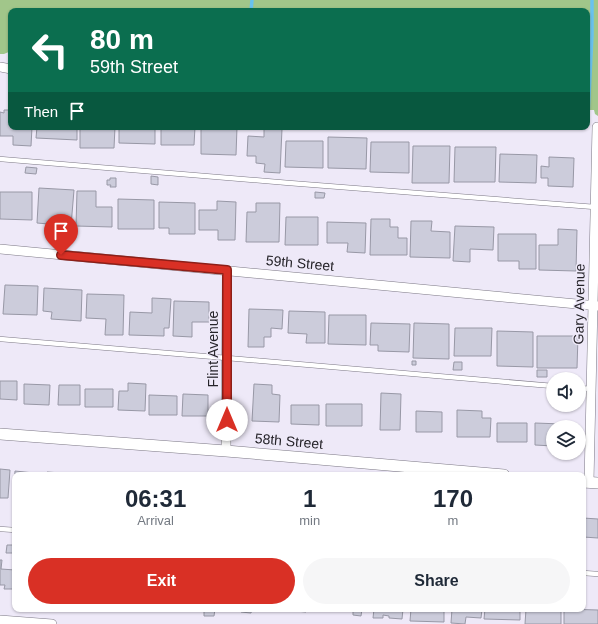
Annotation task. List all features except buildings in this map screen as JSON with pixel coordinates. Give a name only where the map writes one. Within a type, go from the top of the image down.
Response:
[{"type":"street","name":"Gary Avenue","points":[[590,482],[591,389],[596,306],[595,207],[598,127]]},
{"type":"street","name":"59th Street","points":[[0,249],[596,306]]},
{"type":"street","name":"Flint Avenue","points":[[226,451],[227,270]]},
{"type":"street","name":"58th Street","points":[[0,434],[226,451],[469,472]]},
{"type":"street","points":[[0,620],[52,624]]},
{"type":"lane","points":[[0,159],[595,207]]},
{"type":"lane","points":[[0,339],[546,385]]},
{"type":"lane","points":[[586,389],[591,389]]},
{"type":"lane","points":[[0,529],[12,530]]},
{"type":"lane","points":[[586,573],[598,574]]},
{"type":"green space","points":[[0,0],[598,0],[598,116],[595,114],[594,110],[590,110],[590,8],[8,8],[8,52],[0,54]]},
{"type":"waterway","points":[[251,8],[252,0]]},
{"type":"waterway","points":[[590,76],[592,0]]},
{"type":"route","points":[[61,255],[227,270],[227,420]]}]
